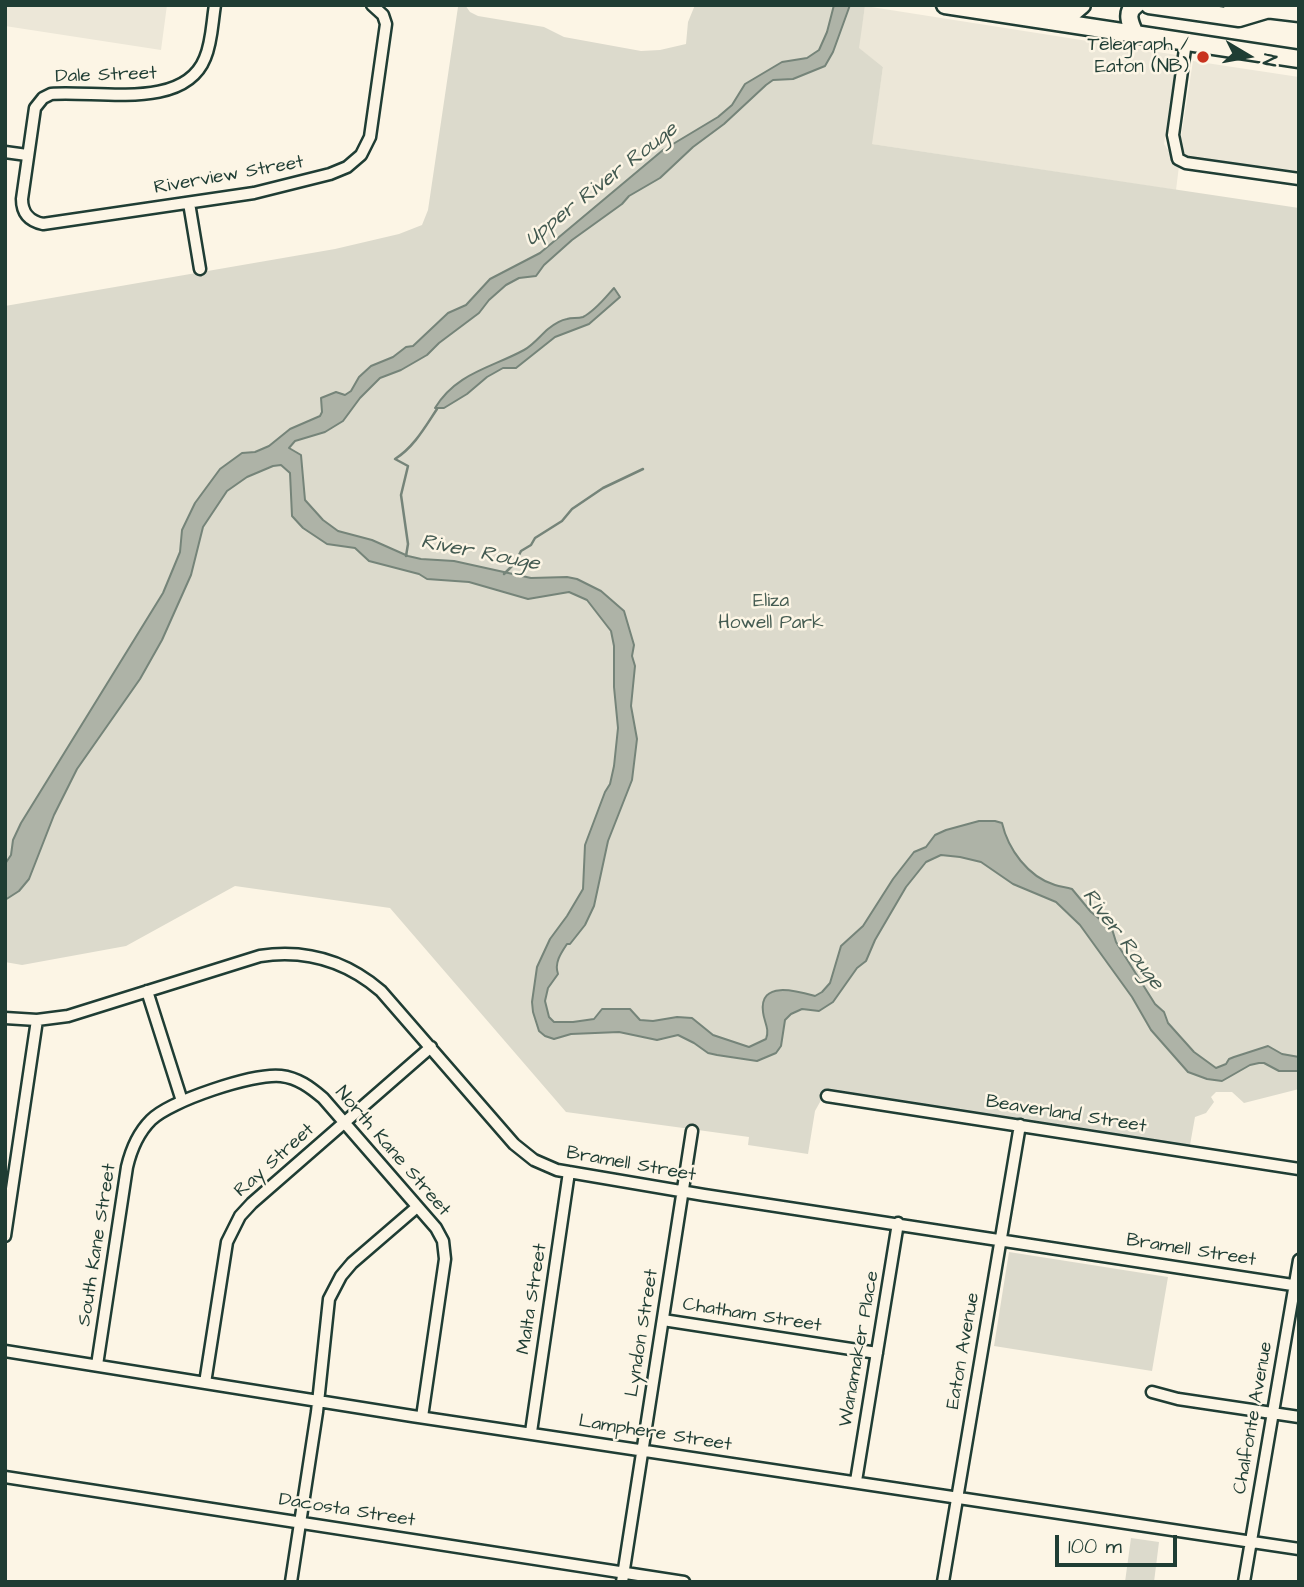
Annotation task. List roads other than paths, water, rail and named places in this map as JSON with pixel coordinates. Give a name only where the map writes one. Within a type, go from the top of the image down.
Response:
[{"type":"main road","points":[[945,5],[1299,59]]},
{"type":"main road","points":[[1014,5],[1074,11],[1082,5]]},
{"type":"main road","points":[[1135,34],[1129,14],[1136,5]]},
{"type":"main road","points":[[1149,5],[1239,18],[1269,9]]},
{"type":"main road","points":[[1232,5],[1299,13]]},
{"type":"street","name":"Dale Street","points":[[27,155],[35,108],[47,95],[158,93],[175,89],[190,80],[206,57],[215,5]]},
{"type":"street","name":"Riverview Street","points":[[27,155],[22,206],[29,218],[43,224],[254,193],[330,174],[347,167],[361,155],[370,137],[386,30],[383,15],[372,5]]},
{"type":"street","points":[[1186,42],[1174,125],[1177,155],[1185,163],[1299,179]]},
{"type":"street","points":[[5,152],[27,155]]},
{"type":"street","points":[[189,203],[200,269]]},
{"type":"street","name":"Bramell Street","points":[[5,1018],[37,1020],[68,1016],[260,956],[286,953],[315,956],[344,966],[372,983],[524,1153],[545,1166],[683,1191],[1297,1285]]},
{"type":"street","points":[[147,991],[182,1101]]},
{"type":"street","points":[[5,1236],[37,1020]]},
{"type":"street","name":"Ray Street","points":[[205,1383],[224,1254],[232,1228],[252,1203],[431,1047]]},
{"type":"street","name":"North Kane Street","points":[[182,1101],[258,1077],[279,1076],[312,1088],[439,1233],[445,1259],[422,1417]]},
{"type":"street","name":"Beaverland Street","points":[[827,1096],[1299,1170]]},
{"type":"street","name":"South Kane Street","points":[[97,1365],[129,1156],[138,1136],[149,1121],[182,1101]]},
{"type":"street","name":"Eaton Avenue","points":[[943,1582],[1020,1125]]},
{"type":"street","name":"Lyndon Street","points":[[623,1577],[692,1131]]},
{"type":"street","name":"Malta Street","points":[[531,1432],[569,1172]]},
{"type":"street","points":[[291,1582],[318,1401],[326,1311],[335,1286],[352,1263],[417,1207]]},
{"type":"street","name":"Wanamaker Place","points":[[856,1481],[898,1223]]},
{"type":"street","name":"Chalfonte Avenue","points":[[1244,1582],[1297,1285],[1299,1260]]},
{"type":"street","name":"Chatham Street","points":[[663,1320],[877,1353]]},
{"type":"street","name":"Lamphere Street","points":[[5,1351],[643,1451],[1299,1549]]},
{"type":"street","points":[[1152,1392],[1178,1399],[1299,1417]]},
{"type":"street","name":"Dacosta Street","points":[[5,1477],[300,1522],[623,1577],[684,1582]]},
{"type":"waterway","points":[[406,556],[408,544],[401,495],[408,466],[395,459],[413,443],[437,409]]},
{"type":"waterway","name":"River Rouge","points":[[504,574],[515,563],[521,551],[531,545],[535,538],[562,521],[572,509],[603,488],[643,469]]},
{"type":"place","name":"Telegraph / Eaton (NB)","points":[[1203,57]]},
{"type":"water label","name":"Upper River Rouge","points":[[602,185]]},
{"type":"park label","name":"Eliza Howell Park","points":[[771,613]]}]
